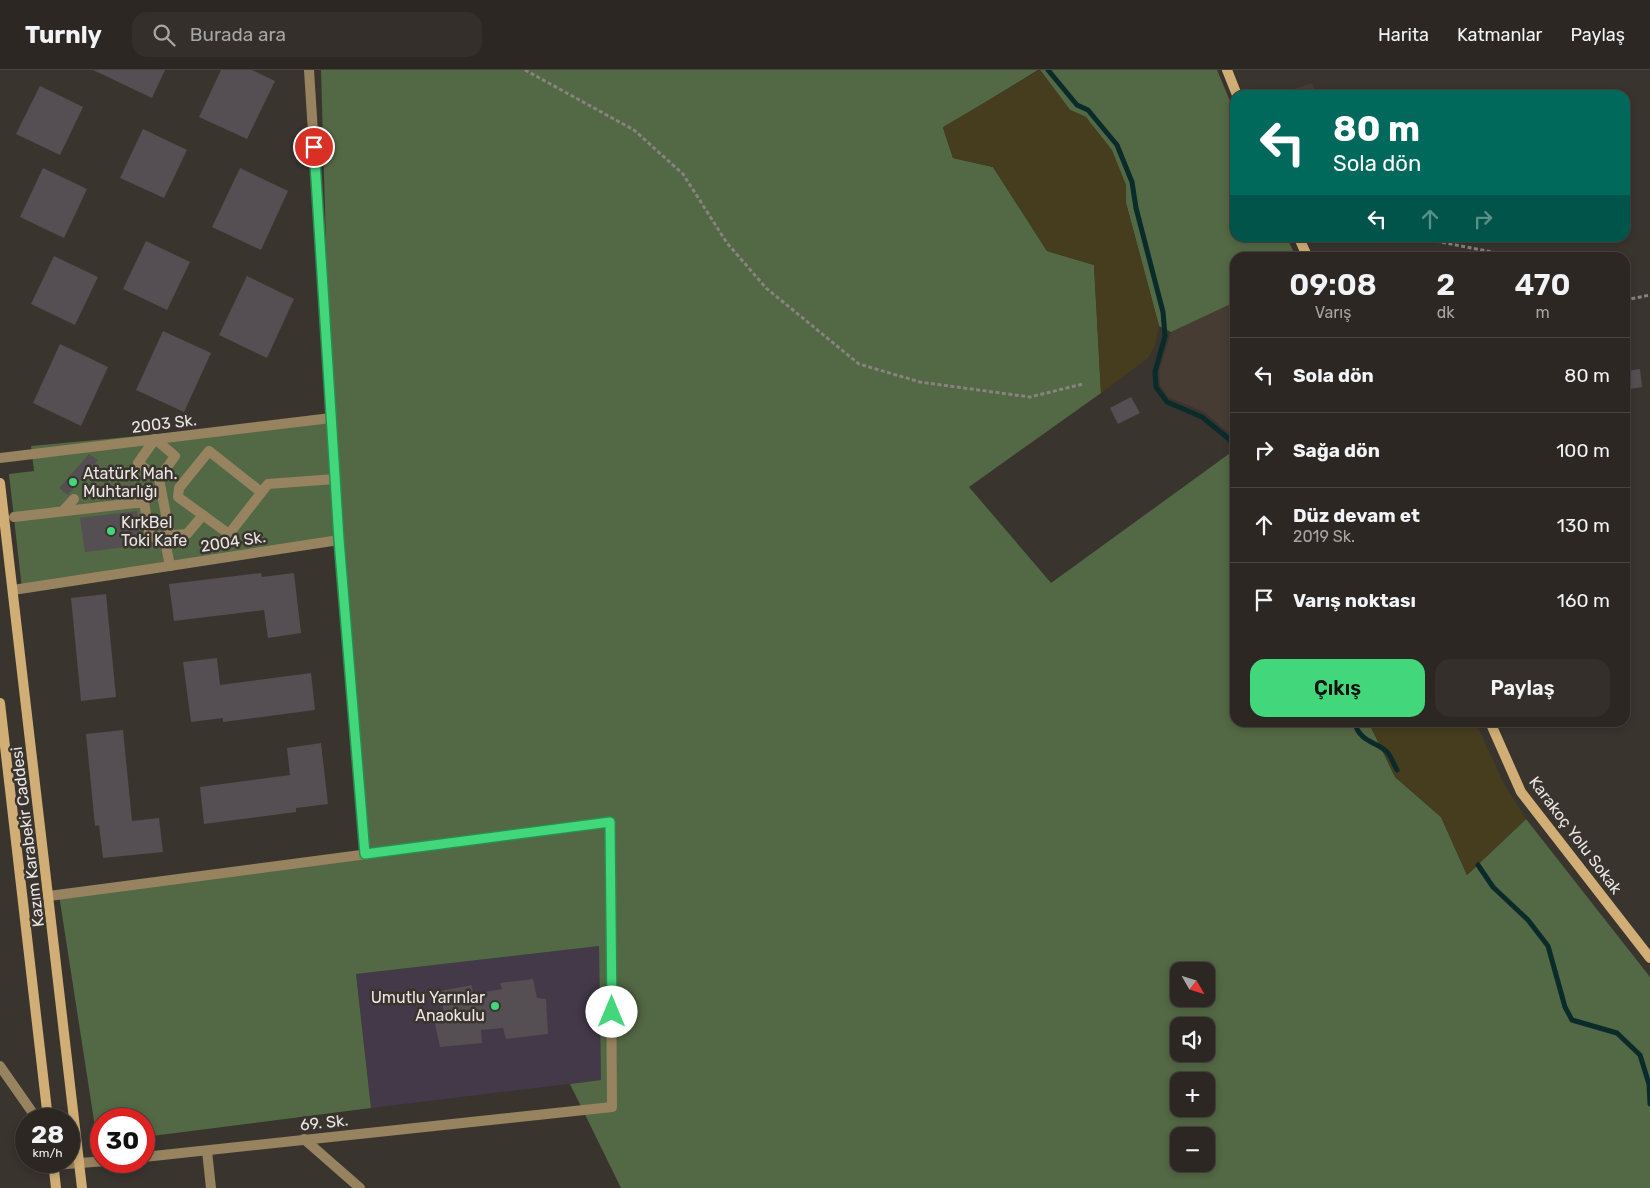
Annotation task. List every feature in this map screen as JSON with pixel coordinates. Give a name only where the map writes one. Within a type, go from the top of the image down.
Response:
[{"type":"street","points":[[49,896],[365,854],[339,540],[309,70]]},
{"type":"street","points":[[1227,70],[1235,90]]},
{"type":"street","name":"2003 Sk.","points":[[0,458],[331,418]]},
{"type":"street","points":[[159,479],[138,462],[155,439],[175,456],[159,479],[170,566]]},
{"type":"street","points":[[261,492],[209,451],[179,488],[178,497],[229,534],[268,484],[335,479]]},
{"type":"street","name":"Kazım Karabekir Caddesi","points":[[0,484],[74,1108]]},
{"type":"street","points":[[63,512],[74,499]]},
{"type":"street","points":[[14,517],[144,502],[150,537],[187,534],[203,514]]},
{"type":"street","name":"2004 Sk.","points":[[13,590],[339,540]]},
{"type":"street","name":"Kazım Karabekir Caddesi","points":[[0,703],[47,1108]]},
{"type":"street","name":"Karakoç Yolu Sokak","points":[[1492,727],[1521,792],[1650,958]]},
{"type":"street","name":"69. Sk.","points":[[155,1157],[304,1139],[612,1107],[610,822],[365,854]]},
{"type":"street","points":[[0,1066],[29,1108]]},
{"type":"street","points":[[304,1139],[360,1188]]},
{"type":"street","points":[[207,1151],[211,1188]]},
{"type":"street","points":[[80,1164],[90,1163]]},
{"type":"street","name":"Kazım Karabekir Caddesi","points":[[80,1164],[82,1188]]},
{"type":"street","points":[[55,1173],[56,1188]]},
{"type":"path","points":[[525,70],[634,130],[683,174],[727,244],[766,288],[859,364],[920,382],[1030,397],[1083,384]]},
{"type":"path","points":[[1440,242],[1492,252]]},
{"type":"path","points":[[1630,299],[1650,295]]},
{"type":"shaded area","points":[[1312,83],[1314,90],[1292,90]]},
{"type":"shaded area","points":[[1230,304],[1230,434],[1204,412],[1168,397],[1160,385],[1159,371],[1171,332]]},
{"type":"shaded area","points":[[599,946],[601,1080],[371,1108],[356,974]]},
{"type":"green space","points":[[321,70],[1038,70],[943,128],[953,158],[993,167],[1047,251],[1094,265],[1101,393],[969,487],[1051,583],[1230,453],[1230,727],[1371,727],[1395,777],[1441,817],[1467,875],[1526,819],[1650,977],[1650,1188],[621,1188],[570,1084],[601,1080],[599,946],[356,974],[371,1108],[155,1136],[155,1108],[92,1108],[59,895],[365,854],[339,540],[22,589],[9,474],[34,471],[31,446],[331,418]]},
{"type":"green space","points":[[1040,70],[1217,70],[1230,101],[1230,242],[1289,242],[1294,252],[1230,252],[1230,304],[1171,332],[1159,326],[1126,203],[1126,185],[1086,117],[1070,110]]},
{"type":"sand","points":[[1040,70],[1070,110],[1086,117],[1112,150],[1126,185],[1126,203],[1159,326],[1155,345],[1148,358],[1101,393],[1094,265],[1047,251],[993,167],[953,158],[943,127]]},
{"type":"sand","points":[[1371,727],[1478,727],[1504,784],[1526,819],[1467,875],[1441,817],[1395,777]]},
{"type":"building","points":[[93,70],[165,70],[152,98]]},
{"type":"building","points":[[221,70],[252,70],[275,81],[247,139],[199,117]]},
{"type":"building","points":[[40,86],[83,107],[60,155],[16,134]]},
{"type":"building","points":[[143,129],[187,150],[164,198],[120,178]]},
{"type":"building","points":[[43,168],[87,189],[64,238],[20,217]]},
{"type":"building","points":[[240,168],[288,191],[261,250],[212,227]]},
{"type":"building","points":[[146,241],[190,262],[167,310],[123,289]]},
{"type":"building","points":[[54,256],[98,277],[75,325],[31,304]]},
{"type":"building","points":[[247,276],[294,299],[267,358],[219,335]]},
{"type":"building","points":[[163,331],[211,353],[184,412],[136,390]]},
{"type":"building","points":[[60,344],[108,367],[81,426],[33,403]]},
{"type":"building","points":[[1640,369],[1642,387],[1630,389],[1630,371]]},
{"type":"building","points":[[1131,397],[1140,413],[1118,424],[1110,408]]},
{"type":"building","points":[[89,454],[98,460],[68,495],[59,488]]},
{"type":"building","name":"KırkBel Toki Kafe","points":[[137,511],[141,545],[85,552],[80,518]]},
{"type":"building","points":[[261,573],[262,577],[294,573],[301,633],[268,638],[264,610],[174,621],[169,584]]},
{"type":"building","points":[[106,594],[116,697],[81,701],[71,598]]},
{"type":"building","points":[[217,658],[220,685],[311,673],[315,710],[223,722],[223,718],[191,722],[183,662]]},
{"type":"building","points":[[123,730],[132,821],[159,818],[163,852],[103,858],[99,825],[95,826],[86,734]]},
{"type":"building","points":[[321,743],[328,804],[296,808],[296,812],[204,824],[200,787],[290,775],[287,748]]},
{"type":"building","name":"Umutlu Yarınlar Anaokulu","points":[[533,979],[537,998],[546,999],[548,1034],[506,1039],[503,1028],[481,1030],[482,1043],[440,1047],[433,1015],[444,1013],[440,991],[472,985],[473,994],[502,989],[500,983]]},
{"type":"waterway","points":[[1048,70],[1077,105],[1088,110],[1117,145],[1132,182],[1136,208],[1163,312],[1165,336],[1155,372],[1156,387],[1167,402],[1202,417],[1230,440]]},
{"type":"waterway","points":[[1356,727],[1365,738],[1387,752],[1397,770]]},
{"type":"waterway","points":[[1478,865],[1493,887],[1528,920],[1548,946],[1565,1007],[1572,1020],[1617,1033],[1640,1055],[1649,1084],[1650,1104]]},
{"type":"place","name":"Atatürk Mah. Muhtarlığı","points":[[73,482]]},
{"type":"place","name":"KırkBel Toki Kafe","points":[[111,531]]},
{"type":"place","name":"Umutlu Yarınlar Anaokulu","points":[[495,1006]]},
{"type":"route","points":[[314,147],[339,540],[365,854],[610,822],[612,1012]]}]
